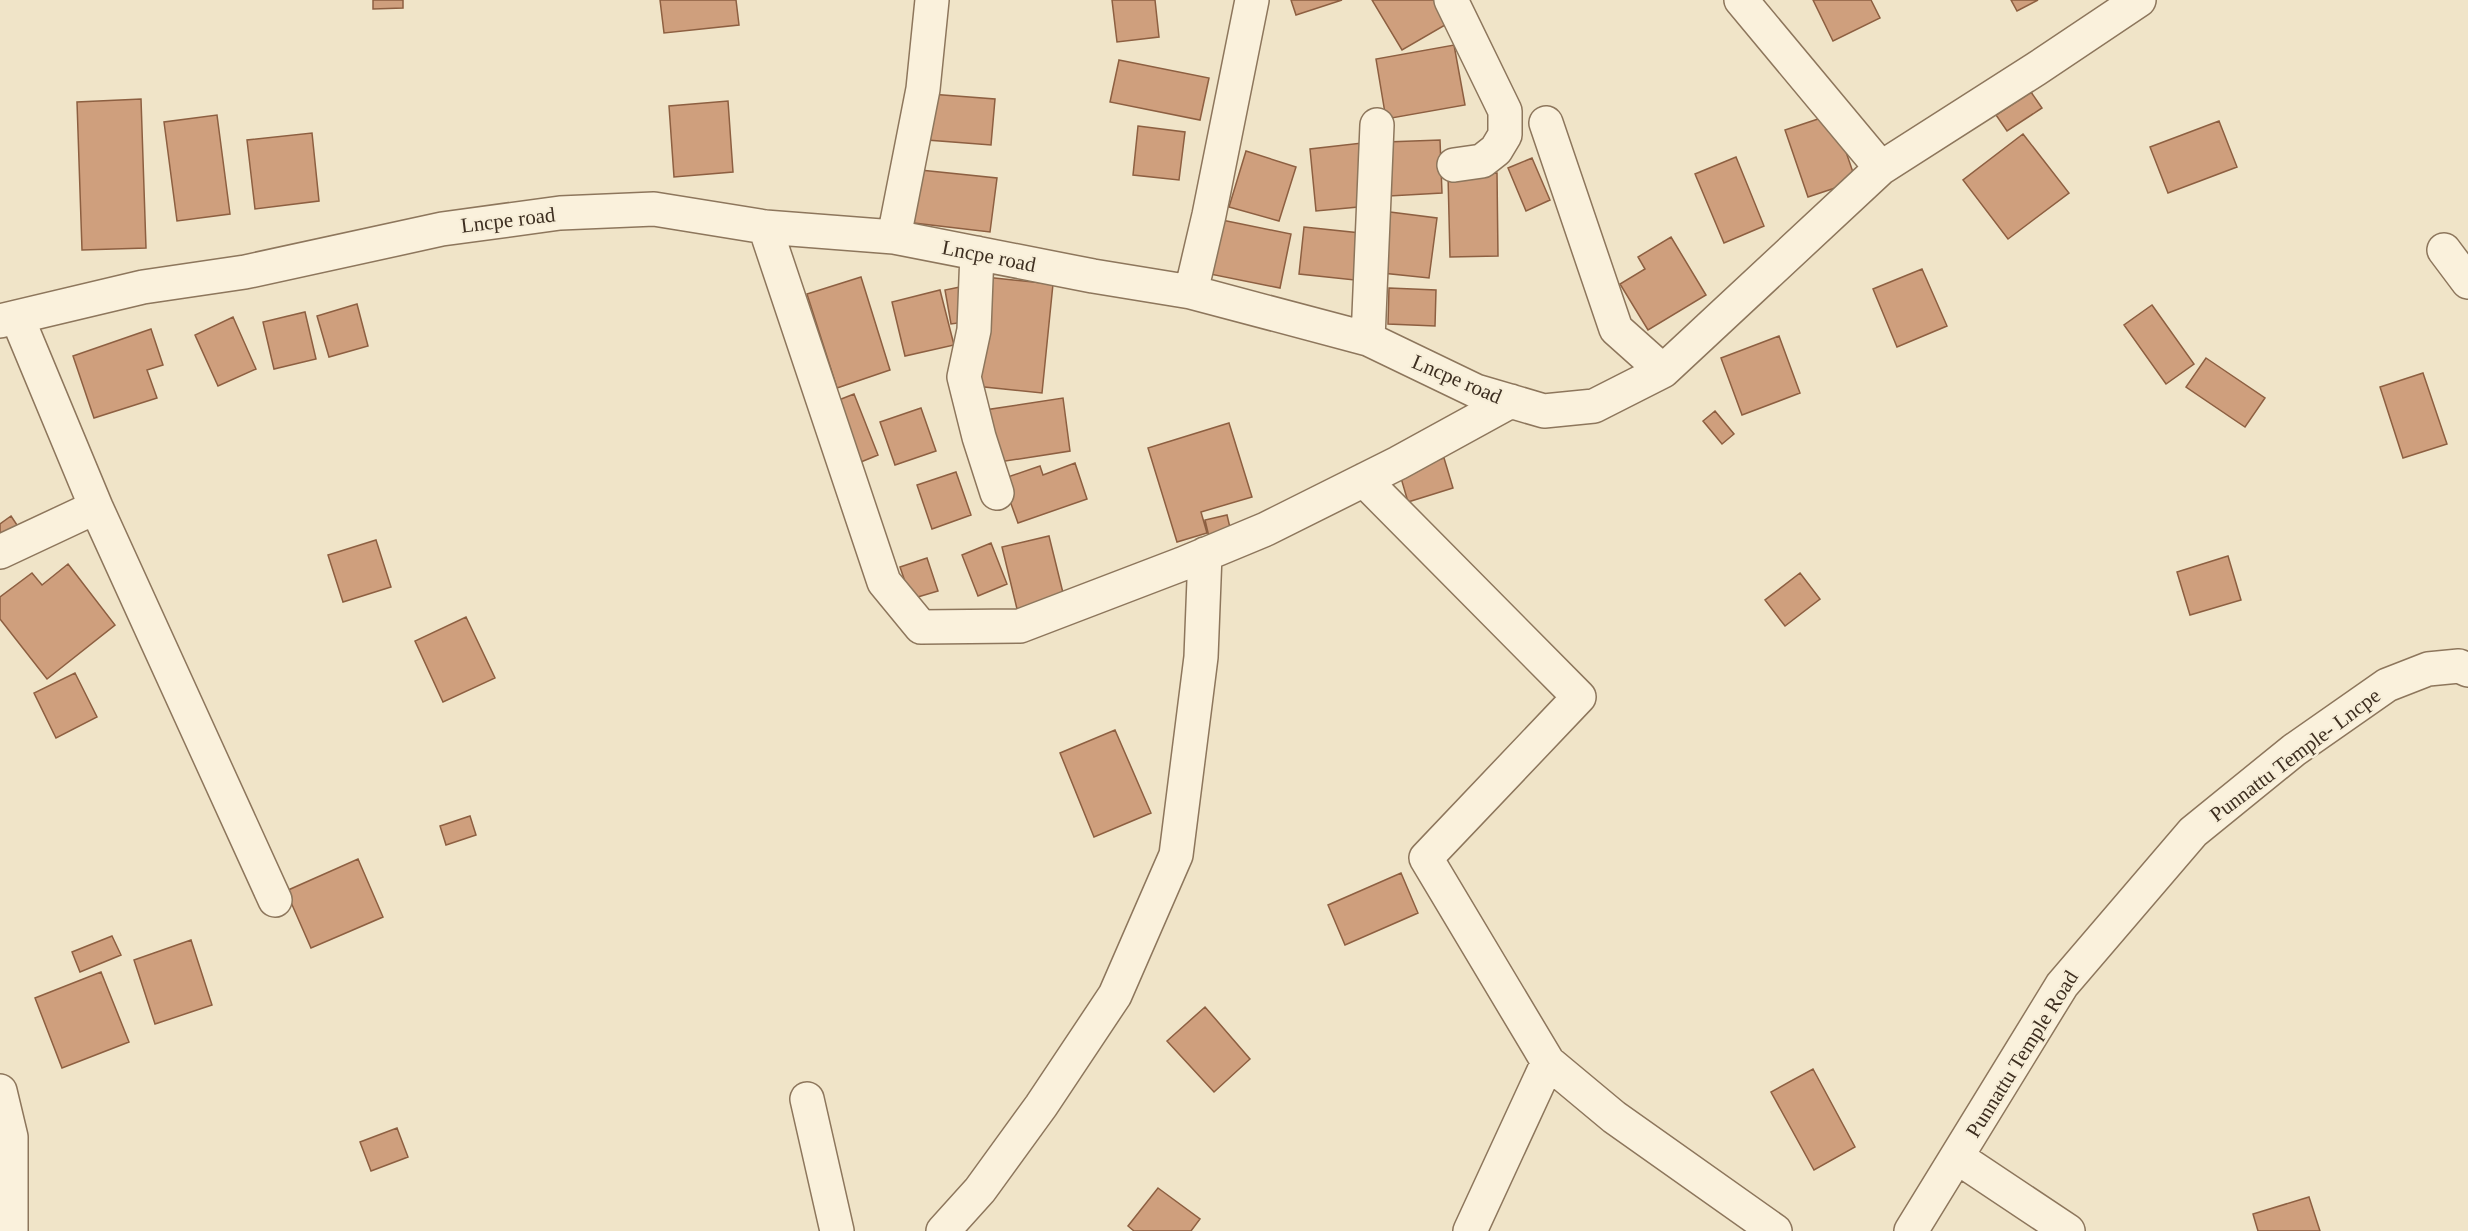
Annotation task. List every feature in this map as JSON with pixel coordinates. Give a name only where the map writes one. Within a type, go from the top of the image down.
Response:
[{"type":"street","points":[[894,237],[922,89],[932,0]]},
{"type":"street","points":[[1191,292],[1209,215],[1252,0]]},
{"type":"street","points":[[1451,0],[1505,111],[1505,135],[1496,150],[1482,161],[1454,165]]},
{"type":"street","points":[[1741,0],[1881,168]]},
{"type":"street","name":"Lncpe road","points":[[8,319],[143,287],[245,272],[442,229],[560,213],[654,209],[765,227],[894,237],[1191,292],[1368,339],[1476,391],[1544,411],[1594,406],[1663,370],[1881,168],[2036,69],[2130,2]]},
{"type":"street","points":[[1546,123],[1616,329],[1663,370]]},
{"type":"street","points":[[1368,339],[1377,125]]},
{"type":"street","points":[[765,227],[884,582],[921,627],[1020,626],[1266,529],[1364,480],[1511,401]]},
{"type":"street","points":[[2444,250],[2468,282]]},
{"type":"street","points":[[976,254],[974,330],[964,377],[979,437],[997,493]]},
{"type":"street","points":[[8,319],[275,900]]},
{"type":"street","points":[[1364,480],[1579,697],[1426,858],[1548,1062],[1614,1117],[1775,1231]]},
{"type":"street","points":[[0,552],[96,507]]},
{"type":"street","points":[[943,1231],[980,1190],[1034,1116],[1115,996],[1176,855],[1201,657],[1205,554]]},
{"type":"street","name":"Punnattu Temple- Lncpe","points":[[2193,832],[2294,750],[2387,685],[2428,669],[2459,666],[2468,670]]},
{"type":"street","name":"Punnattu Temple Road","points":[[1911,1231],[2062,984],[2193,832]]},
{"type":"street","points":[[1470,1231],[1548,1062]]},
{"type":"street","points":[[0,1091],[11,1137],[12,1231]]},
{"type":"street","points":[[807,1099],[837,1231]]},
{"type":"street","points":[[1957,1157],[2068,1231]]},
{"type":"building","points":[[373,0],[403,0],[403,8],[373,9]]},
{"type":"building","points":[[660,0],[736,0],[739,25],[664,33]]},
{"type":"building","points":[[1112,0],[1155,0],[1159,37],[1117,42]]},
{"type":"building","points":[[1291,0],[1342,0],[1296,15]]},
{"type":"building","points":[[1372,0],[1439,0],[1452,21],[1402,50]]},
{"type":"building","points":[[1813,0],[1871,0],[1880,18],[1833,41]]},
{"type":"building","points":[[2011,0],[2038,0],[2017,11]]},
{"type":"building","points":[[1454,45],[1465,105],[1386,119],[1376,59]]},
{"type":"building","points":[[1119,60],[1209,78],[1200,120],[1110,102]]},
{"type":"building","points":[[2031,92],[2042,108],[2007,131],[1996,115]]},
{"type":"building","points":[[930,94],[995,99],[991,145],[927,140]]},
{"type":"building","points":[[141,99],[146,248],[82,250],[77,102]]},
{"type":"building","points":[[728,101],[733,172],[674,177],[669,106]]},
{"type":"building","points":[[1833,114],[1856,181],[1808,197],[1785,130]]},
{"type":"building","points":[[217,115],[230,214],[177,221],[164,122]]},
{"type":"building","points":[[2219,121],[2237,167],[2168,193],[2150,147]]},
{"type":"building","points":[[1138,126],[1185,132],[1179,180],[1133,175]]},
{"type":"building","points":[[312,133],[319,201],[255,209],[247,140]]},
{"type":"building","points":[[2023,134],[2069,193],[2008,239],[1963,180]]},
{"type":"building","points":[[1440,140],[1442,193],[1389,196],[1386,142]]},
{"type":"building","points":[[1362,143],[1369,206],[1316,211],[1310,149]]},
{"type":"building","points":[[1246,151],[1296,167],[1279,221],[1229,207]]},
{"type":"building","points":[[1736,157],[1764,226],[1724,243],[1695,174]]},
{"type":"building","points":[[1532,158],[1550,200],[1526,211],[1508,168]]},
{"type":"building","points":[[920,170],[997,178],[990,232],[914,223]]},
{"type":"building","points":[[1497,173],[1498,256],[1450,257],[1448,175]]},
{"type":"building","points":[[1390,212],[1437,218],[1429,278],[1382,273]]},
{"type":"building","points":[[1217,219],[1291,234],[1280,288],[1205,273]]},
{"type":"building","points":[[1304,227],[1370,234],[1364,281],[1299,274]]},
{"type":"building","points":[[1671,237],[1706,295],[1648,330],[1620,284],[1645,269],[1638,257]]},
{"type":"building","points":[[1922,269],[1947,326],[1897,347],[1873,289]]},
{"type":"building","points":[[861,277],[890,370],[837,388],[807,294]]},
{"type":"building","points":[[985,277],[1053,284],[1042,393],[975,386]]},
{"type":"building","points":[[965,286],[971,321],[951,324],[945,290]]},
{"type":"building","points":[[1389,288],[1436,290],[1435,326],[1388,324]]},
{"type":"building","points":[[940,290],[954,345],[905,356],[892,302]]},
{"type":"building","points":[[357,304],[368,346],[329,357],[317,316]]},
{"type":"building","points":[[2152,305],[2194,364],[2166,384],[2124,325]]},
{"type":"building","points":[[305,312],[316,359],[274,369],[263,322]]},
{"type":"building","points":[[233,317],[256,369],[218,386],[195,335]]},
{"type":"building","points":[[151,329],[163,365],[147,370],[157,398],[94,418],[73,356]]},
{"type":"building","points":[[1779,336],[1800,393],[1742,415],[1721,358]]},
{"type":"building","points":[[2206,358],[2265,398],[2245,427],[2186,387]]},
{"type":"building","points":[[2423,373],[2447,444],[2403,458],[2380,387]]},
{"type":"building","points":[[854,394],[878,455],[856,464],[831,403]]},
{"type":"building","points":[[1063,398],[1070,451],[993,463],[985,410]]},
{"type":"building","points":[[921,408],[936,451],[895,465],[880,422]]},
{"type":"building","points":[[1715,411],[1734,434],[1722,444],[1703,421]]},
{"type":"building","points":[[1229,423],[1252,497],[1201,512],[1207,533],[1177,542],[1148,448]]},
{"type":"building","points":[[1444,458],[1453,488],[1408,502],[1399,471]]},
{"type":"building","points":[[1075,463],[1087,499],[1018,523],[1002,479],[1040,466],[1043,475]]},
{"type":"building","points":[[956,472],[971,515],[932,529],[917,485]]},
{"type":"building","points":[[1227,515],[1232,536],[1210,541],[1205,520]]},
{"type":"building","points":[[11,516],[21,531],[0,545],[0,524]]},
{"type":"building","points":[[1049,536],[1065,601],[1018,613],[1002,547]]},
{"type":"building","points":[[376,540],[391,587],[343,602],[328,555]]},
{"type":"building","points":[[991,543],[1007,584],[978,596],[962,555]]},
{"type":"building","points":[[2228,556],[2241,600],[2190,615],[2177,572]]},
{"type":"building","points":[[927,558],[938,591],[911,599],[900,567]]},
{"type":"building","points":[[68,564],[115,625],[47,679],[0,619],[0,597],[32,573],[42,585]]},
{"type":"building","points":[[1800,573],[1820,599],[1785,626],[1765,600]]},
{"type":"building","points":[[466,617],[495,678],[443,702],[415,641]]},
{"type":"building","points":[[75,673],[97,717],[56,738],[34,693]]},
{"type":"building","points":[[1115,730],[1151,813],[1094,837],[1060,753]]},
{"type":"building","points":[[470,816],[476,835],[446,845],[440,826]]},
{"type":"building","points":[[358,859],[383,917],[311,948],[286,891]]},
{"type":"building","points":[[1401,873],[1418,913],[1345,945],[1328,905]]},
{"type":"building","points":[[112,936],[121,955],[80,972],[72,952]]},
{"type":"building","points":[[191,940],[212,1005],[155,1024],[134,960]]},
{"type":"building","points":[[101,972],[129,1042],[62,1068],[35,998]]},
{"type":"building","points":[[1205,1007],[1250,1059],[1214,1092],[1167,1041]]},
{"type":"building","points":[[1813,1069],[1855,1147],[1814,1170],[1771,1092]]},
{"type":"building","points":[[397,1128],[408,1157],[371,1171],[360,1142]]},
{"type":"building","points":[[1158,1188],[1200,1219],[1191,1231],[1134,1231],[1128,1226]]},
{"type":"building","points":[[2309,1197],[2320,1231],[2258,1231],[2253,1214]]}]
